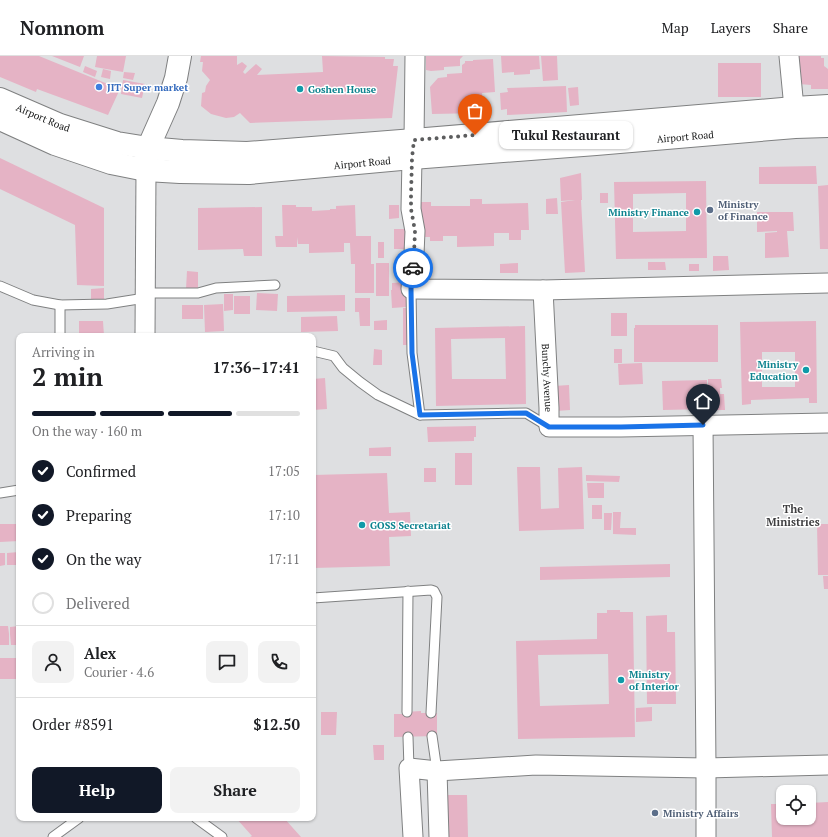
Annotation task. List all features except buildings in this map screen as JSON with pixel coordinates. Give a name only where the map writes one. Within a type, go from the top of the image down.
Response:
[{"type":"main road","points":[[146,170],[148,148],[168,103],[176,78],[180,56]]},
{"type":"main road","name":"Airport Road","points":[[0,99],[60,125],[117,143],[182,151],[247,153],[596,144],[795,127],[828,126]]},
{"type":"main road","name":"Airport Road","points":[[0,120],[55,144],[111,163],[146,170],[249,173],[413,149],[794,108],[828,106]]},
{"type":"street","points":[[415,56],[411,209],[415,231],[411,289],[543,290],[828,283]]},
{"type":"street","points":[[789,56],[794,108]]},
{"type":"street","points":[[145,333],[146,170]]},
{"type":"street","name":"Bunchy Avenue","points":[[543,290],[549,427],[828,424]]},
{"type":"street","points":[[703,425],[706,837]]},
{"type":"street","points":[[413,837],[409,768],[437,771],[536,765],[706,768],[828,765]]},
{"type":"street","points":[[437,771],[438,837]]},
{"type":"lane","points":[[0,286],[34,300],[60,305],[107,304],[145,296],[198,293],[216,288],[275,285]]},
{"type":"lane","points":[[411,289],[412,353],[420,415]]},
{"type":"lane","points":[[60,305],[60,333]]},
{"type":"lane","points":[[316,352],[334,356],[343,368],[378,395],[420,415],[526,413],[549,427]]},
{"type":"lane","points":[[0,493],[16,490]]},
{"type":"lane","points":[[407,712],[408,591]]},
{"type":"lane","points":[[316,598],[408,591],[434,591],[437,598],[431,713]]},
{"type":"lane","points":[[408,736],[409,768]]},
{"type":"lane","points":[[432,736],[437,771]]},
{"type":"lane","points":[[53,837],[75,821]]},
{"type":"lane","points":[[200,821],[222,837]]},
{"type":"way so far","points":[[413,268],[415,231],[411,209],[411,196],[414,140],[475,135]]},
{"type":"place","name":"JIT Super market","points":[[99,87]]},
{"type":"place","name":"Goshen House","points":[[300,89]]},
{"type":"place","name":"Tukul Restaurant","points":[[475,135]]},
{"type":"place","name":"Ministry of Finance","points":[[710,210]]},
{"type":"place","name":"Ministry Finance","points":[[697,212]]},
{"type":"place","name":"Ministry Education","points":[[806,370]]},
{"type":"place","name":"GOSS Secretariat","points":[[362,525]]},
{"type":"place","name":"Ministry of Interior","points":[[621,680]]},
{"type":"place","name":"Ministry Affairs","points":[[655,813]]},
{"type":"district","name":"The Ministries","points":[[793,515]]},
{"type":"route","points":[[413,268],[411,289],[412,353],[420,415],[526,413],[549,427],[703,425]]}]
